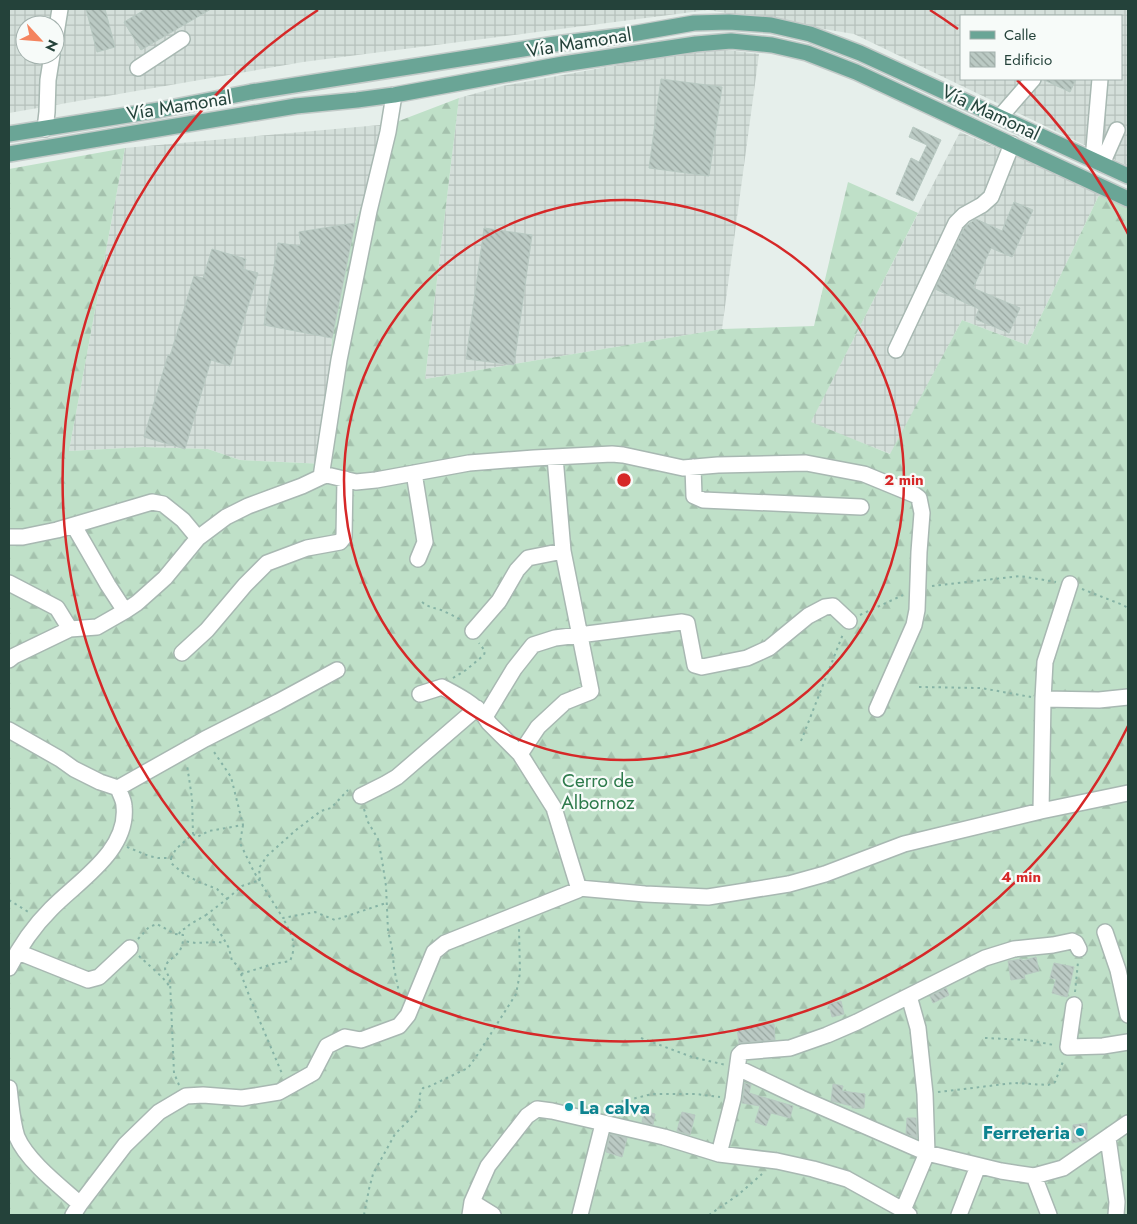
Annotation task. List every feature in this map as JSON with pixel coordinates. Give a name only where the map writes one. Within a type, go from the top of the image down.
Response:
[{"type":"main road","name":"Vía Mamonal","points":[[9,134],[159,110],[251,92],[545,46],[620,36],[694,23],[729,22],[771,25],[810,34],[860,53],[1128,176]]},
{"type":"main road","name":"Vía Mamonal","points":[[9,154],[296,106],[394,95],[573,63],[696,44],[731,42],[772,45],[807,53],[856,72],[1128,199]]},
{"type":"street","points":[[138,68],[182,39]]},
{"type":"street","points":[[45,129],[50,65]]},
{"type":"street","points":[[1000,117],[1032,80]]},
{"type":"street","points":[[1097,162],[1100,80]]},
{"type":"street","points":[[321,477],[339,360],[369,211],[388,132],[394,95]]},
{"type":"street","points":[[1097,162],[1117,130]]},
{"type":"street","points":[[896,350],[956,222],[964,215],[982,206],[991,197],[1012,144]]},
{"type":"street","points":[[9,660],[70,629],[97,626],[124,611],[137,603],[165,578],[198,538],[226,517],[248,506],[327,475],[356,482],[469,463],[612,454],[683,468],[718,465],[806,463],[864,474],[914,494],[919,498],[922,513],[918,552],[917,610],[914,625],[877,709]]},
{"type":"street","points":[[520,754],[538,727],[565,702],[591,691],[563,551],[554,457]]},
{"type":"street","points":[[693,467],[694,496],[703,500],[861,507]]},
{"type":"street","points":[[414,473],[425,542],[418,559]]},
{"type":"street","points":[[182,653],[207,630],[267,563],[307,548],[340,542],[344,537],[345,479]]},
{"type":"street","points":[[9,537],[24,537],[74,526],[152,502],[163,504],[183,520],[198,538]]},
{"type":"street","points":[[74,526],[124,611]]},
{"type":"street","points":[[473,632],[499,601],[518,570],[528,558],[563,551]]},
{"type":"street","points":[[9,583],[57,608],[70,629]]},
{"type":"street","points":[[1041,811],[1045,662],[1070,584]]},
{"type":"street","points":[[355,793],[385,784],[397,777],[481,713],[514,668],[534,645],[555,638],[682,622],[687,623],[695,665],[702,667],[747,658],[769,648],[808,616],[825,607],[833,606],[849,621]]},
{"type":"street","points":[[9,730],[74,769],[100,782],[118,788],[205,739],[336,670]]},
{"type":"street","points":[[420,694],[442,687],[458,695],[481,713],[520,754],[554,808],[579,888]]},
{"type":"street","points":[[1043,699],[1098,700],[1128,696]]},
{"type":"street","points":[[9,968],[29,934],[50,909],[97,866],[114,844],[120,834],[124,821],[124,804],[118,788]]},
{"type":"street","points":[[9,1088],[15,1131],[18,1139],[26,1152],[76,1210],[125,1145],[159,1112],[186,1096],[203,1094],[242,1098],[279,1092],[313,1073],[327,1046],[344,1037],[361,1040],[399,1026],[408,1015],[434,952],[445,943],[579,888],[708,897],[788,884],[825,874],[904,844],[1041,811],[1128,793]]},
{"type":"street","points":[[1106,932],[1118,970],[1128,1015]]},
{"type":"street","points":[[720,1154],[739,1055],[742,1052],[790,1048],[827,1035],[985,958],[1014,949],[1072,941],[1076,943],[1079,949]]},
{"type":"street","points":[[18,952],[88,980],[99,977],[130,948]]},
{"type":"street","points":[[493,1215],[471,1208],[488,1166],[527,1116],[537,1110],[552,1111],[664,1137],[720,1154],[777,1161],[813,1169],[847,1179],[906,1212],[926,1154],[925,1094],[918,1028],[909,996]]},
{"type":"street","points":[[1074,1004],[1068,1046],[1103,1046],[1128,1042]]},
{"type":"street","points":[[738,1068],[926,1154],[1001,1171],[1034,1176],[1063,1168],[1128,1123]]},
{"type":"street","points":[[580,1215],[609,1125]]},
{"type":"street","points":[[1108,1138],[1117,1202],[1116,1215]]},
{"type":"street","points":[[959,1215],[978,1166]]},
{"type":"street","points":[[1034,1176],[1049,1215]]},
{"type":"path","points":[[801,741],[849,621],[918,587],[1020,576],[1070,584],[1123,604],[1128,608]]},
{"type":"path","points":[[422,602],[457,618],[467,625],[485,651],[484,655],[442,687]]},
{"type":"path","points":[[919,687],[981,688],[1043,699]]},
{"type":"path","points":[[205,739],[231,777],[243,825],[240,843],[254,872],[283,918],[294,941],[293,954],[290,961],[241,974]]},
{"type":"path","points":[[184,751],[192,798],[193,834]]},
{"type":"path","points":[[260,880],[259,868],[267,856],[321,810],[331,808],[355,793],[378,839],[394,968],[401,998],[408,1015]]},
{"type":"path","points":[[193,834],[196,837],[209,831],[243,825]]},
{"type":"path","points":[[193,834],[176,849],[171,863],[184,874],[217,889],[228,899]]},
{"type":"path","points":[[114,844],[149,856],[172,858]]},
{"type":"path","points":[[179,934],[189,925],[228,899],[242,886],[260,880]]},
{"type":"path","points":[[9,900],[41,920]]},
{"type":"path","points":[[283,918],[315,912],[336,920],[386,903]]},
{"type":"path","points":[[364,1215],[368,1189],[373,1174],[395,1134],[419,1108],[420,1091],[468,1068],[516,994],[520,973],[519,914]]},
{"type":"path","points":[[206,915],[219,931],[229,948],[232,961],[237,965],[288,1087]]},
{"type":"path","points":[[170,988],[166,980],[160,977],[130,948],[148,927],[157,924],[166,930],[183,935],[181,948],[167,963],[165,969],[170,988],[174,1073],[178,1084],[193,1095]]},
{"type":"path","points":[[183,941],[226,944]]},
{"type":"path","points":[[1074,1004],[1079,949]]},
{"type":"path","points":[[641,1038],[692,1057],[738,1068]]},
{"type":"path","points":[[925,1094],[1014,1082],[1048,1085],[1054,1082],[1068,1046],[1028,1040],[985,1038]]},
{"type":"path","points":[[609,1125],[620,1102],[652,1094],[696,1094],[732,1099]]},
{"type":"path","points":[[709,1215],[738,1195],[777,1161]]},
{"type":"shaded area","points":[[9,9],[1128,9],[1128,166],[854,34],[708,10],[303,62],[9,113]]},
{"type":"shaded area","points":[[711,48],[759,54],[722,329],[425,379],[459,98],[502,86]]},
{"type":"shaded area","points":[[391,124],[355,223],[332,338],[327,464],[240,460],[208,449],[143,447],[69,451],[125,148]]},
{"type":"shaded area","points":[[960,132],[1100,193],[1027,345],[962,320],[891,454],[810,423]]},
{"type":"green space","name":"Cerro de Albornoz","points":[[459,98],[425,379],[722,329],[814,326],[848,182],[918,213],[811,422],[890,454],[962,320],[1027,345],[1100,193],[1128,208],[1128,1215],[9,1215],[9,169],[125,148],[69,451],[143,447],[208,449],[240,460],[326,464],[332,338],[355,223],[391,124]]},
{"type":"building","points":[[86,9],[105,9],[115,47],[97,52]]},
{"type":"building","points":[[146,9],[211,9],[141,50],[124,22]]},
{"type":"building","points":[[661,79],[722,87],[709,176],[649,168]]},
{"type":"building","points":[[1044,80],[1076,80],[1070,92]]},
{"type":"building","points":[[913,127],[941,140],[913,201],[896,194],[911,158],[919,162],[927,145],[909,137]]},
{"type":"building","points":[[1014,202],[1033,210],[1012,257],[991,248],[973,288],[1020,308],[1009,333],[975,319],[979,309],[935,289],[964,228],[976,219],[1002,231]]},
{"type":"building","points":[[355,223],[332,338],[264,325],[278,243],[301,246],[299,232]]},
{"type":"building","points":[[484,228],[532,235],[514,365],[466,359]]},
{"type":"building","points":[[212,249],[246,259],[243,269],[258,273],[230,366],[211,360],[185,449],[144,437],[194,276],[203,278]]},
{"type":"building","points":[[1036,957],[1039,971],[1024,975],[1025,978],[1011,980],[1008,961],[1022,959],[1022,961]]},
{"type":"building","points":[[1054,963],[1074,967],[1067,997],[1052,993],[1056,979],[1050,978]]},
{"type":"building","points":[[946,988],[949,995],[933,1003],[930,996]]},
{"type":"building","points":[[841,1001],[844,1014],[832,1017],[829,1004]]},
{"type":"building","points":[[774,1024],[775,1040],[739,1043],[737,1028]]},
{"type":"building","points":[[745,1083],[751,1085],[749,1093],[793,1106],[790,1118],[771,1113],[766,1126],[755,1122],[760,1106],[742,1103]]},
{"type":"building","points":[[833,1084],[843,1086],[842,1091],[865,1094],[864,1108],[852,1108],[852,1106],[831,1101]]},
{"type":"building","points":[[644,1111],[655,1114],[653,1125],[642,1122]]},
{"type":"building","points":[[682,1112],[695,1115],[690,1135],[677,1131]]},
{"type":"building","points":[[907,1118],[916,1118],[917,1138],[906,1134]]},
{"type":"building","name":"Ferreteria","points":[[1087,1123],[1087,1140],[1072,1143],[1073,1125]]},
{"type":"building","points":[[610,1134],[627,1138],[622,1157],[606,1152]]},
{"type":"place","name":"La calva","points":[[569,1107]]},
{"type":"place","name":"Ferreteria","points":[[1080,1132]]}]
